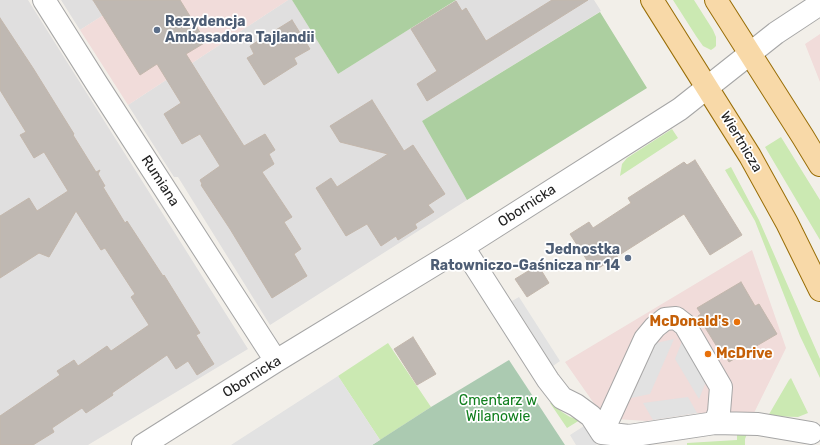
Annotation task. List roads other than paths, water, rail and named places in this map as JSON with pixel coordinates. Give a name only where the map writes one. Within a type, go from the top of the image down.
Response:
[{"type":"main road","name":"Wiertnicza","points":[[652,0],[750,156],[788,223],[820,290]]},
{"type":"main road","points":[[716,0],[820,165]]},
{"type":"street","name":"Rumiana","points":[[44,0],[101,91],[276,361]]},
{"type":"street","name":"Obornicka","points":[[143,445],[276,361],[463,247],[680,109],[776,33],[820,4]]},
{"type":"street","points":[[463,247],[548,380],[562,398],[576,405],[591,416],[602,433]]},
{"type":"street","points":[[602,433],[645,339],[655,327],[665,319],[676,318],[684,325],[721,387],[719,412],[715,423]]},
{"type":"street","points":[[602,433],[629,436],[715,423],[758,424],[810,438]]},
{"type":"place","name":"Rezydencja Ambasadora Tajlandii","points":[[157,30]]},
{"type":"place","name":"Jednostka Ratowniczo-Gaśnicza nr 14","points":[[628,258]]},
{"type":"place","name":"McDonald's","points":[[737,322]]},
{"type":"place","name":"McDrive","points":[[708,354]]},
{"type":"park label","name":"Cmentarz w Wilanowie","points":[[498,410]]}]
